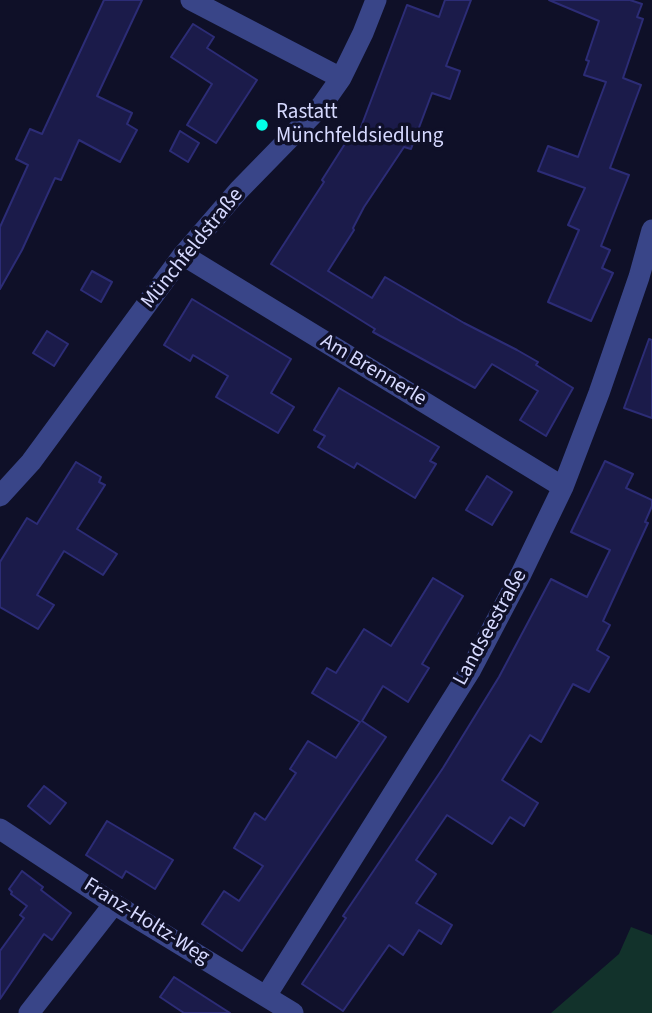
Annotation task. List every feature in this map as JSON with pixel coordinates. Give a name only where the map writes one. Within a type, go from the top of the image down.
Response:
[{"type":"street","points":[[191,0],[341,78]]},
{"type":"street","name":"Münchfeldstraße","points":[[0,496],[31,462],[183,256],[239,190],[322,105],[341,78],[376,0]]},
{"type":"street","name":"Landseestraße","points":[[266,996],[470,671],[521,574],[563,487],[614,354],[652,230]]},
{"type":"street","name":"Am Brennerle","points":[[183,256],[563,487]]},
{"type":"street","name":"Franz-Holtz-Weg","points":[[0,829],[114,904],[293,1013]]},
{"type":"street","points":[[29,1013],[114,904]]},
{"type":"green space","points":[[631,927],[652,935],[652,1013],[551,1013],[619,954]]},
{"type":"building","points":[[104,0],[142,0],[97,96],[132,113],[127,124],[137,130],[120,162],[79,140],[61,180],[55,178],[22,250],[0,289],[0,227],[28,165],[16,159],[30,129],[42,134]]},
{"type":"building","points":[[445,0],[471,0],[446,66],[460,71],[450,99],[432,93],[411,149],[404,147],[364,207],[354,230],[328,271],[372,298],[385,277],[538,362],[536,365],[573,388],[546,436],[520,420],[538,391],[492,364],[475,388],[373,332],[375,329],[271,264],[324,182],[322,180],[348,139],[355,143],[407,5],[439,17]]},
{"type":"building","points":[[549,0],[630,0],[642,4],[637,17],[643,19],[623,78],[641,85],[610,168],[629,175],[601,246],[610,250],[602,268],[613,273],[591,321],[548,302],[579,230],[568,225],[585,188],[538,171],[548,146],[578,157],[606,82],[584,75],[599,21]]},
{"type":"building","points":[[193,24],[214,37],[207,48],[257,80],[216,143],[187,125],[212,84],[171,57]]},
{"type":"building","points":[[180,131],[199,143],[188,162],[170,151]]},
{"type":"building","points":[[92,271],[112,282],[101,302],[81,290]]},
{"type":"building","points":[[192,299],[291,359],[271,393],[294,407],[278,433],[216,397],[228,376],[193,355],[190,361],[164,345]]},
{"type":"building","points":[[47,331],[68,344],[54,366],[33,353]]},
{"type":"building","points":[[649,339],[652,340],[652,418],[624,408]]},
{"type":"building","points":[[339,388],[439,447],[430,461],[436,464],[415,498],[357,463],[354,468],[318,447],[325,436],[314,430]]},
{"type":"building","points":[[605,461],[633,474],[626,488],[652,500],[645,522],[648,523],[603,621],[610,625],[597,650],[609,657],[589,692],[573,684],[541,742],[530,735],[502,780],[538,803],[524,826],[510,817],[492,844],[447,815],[416,860],[436,874],[416,903],[452,925],[441,944],[419,930],[403,955],[389,945],[343,1011],[302,984],[346,918],[343,916],[443,768],[499,677],[551,579],[587,597],[610,550],[571,532]]},
{"type":"building","points":[[76,462],[101,477],[99,482],[105,485],[77,529],[117,554],[103,575],[64,551],[37,595],[54,605],[38,629],[0,607],[0,562],[27,518],[37,524]]},
{"type":"building","points":[[487,476],[512,492],[492,525],[466,510]]},
{"type":"building","points":[[433,578],[463,596],[422,664],[429,668],[408,702],[383,686],[362,721],[386,737],[242,951],[202,924],[224,891],[239,901],[263,866],[234,848],[255,813],[265,820],[296,773],[290,769],[308,741],[336,758],[360,722],[312,693],[327,668],[336,673],[364,629],[391,646]]},
{"type":"building","points":[[44,786],[66,803],[50,824],[28,806]]},
{"type":"building","points":[[107,821],[173,860],[155,889],[126,871],[122,878],[86,855]]},
{"type":"building","points":[[22,871],[71,913],[52,940],[44,934],[0,999],[0,951],[24,918],[20,915],[27,906],[11,894],[9,889]]},
{"type":"building","points":[[174,977],[230,1013],[184,1013],[160,997]]},
{"type":"place","name":"Rastatt Münchfeldsiedlung","points":[[262,125]]}]
